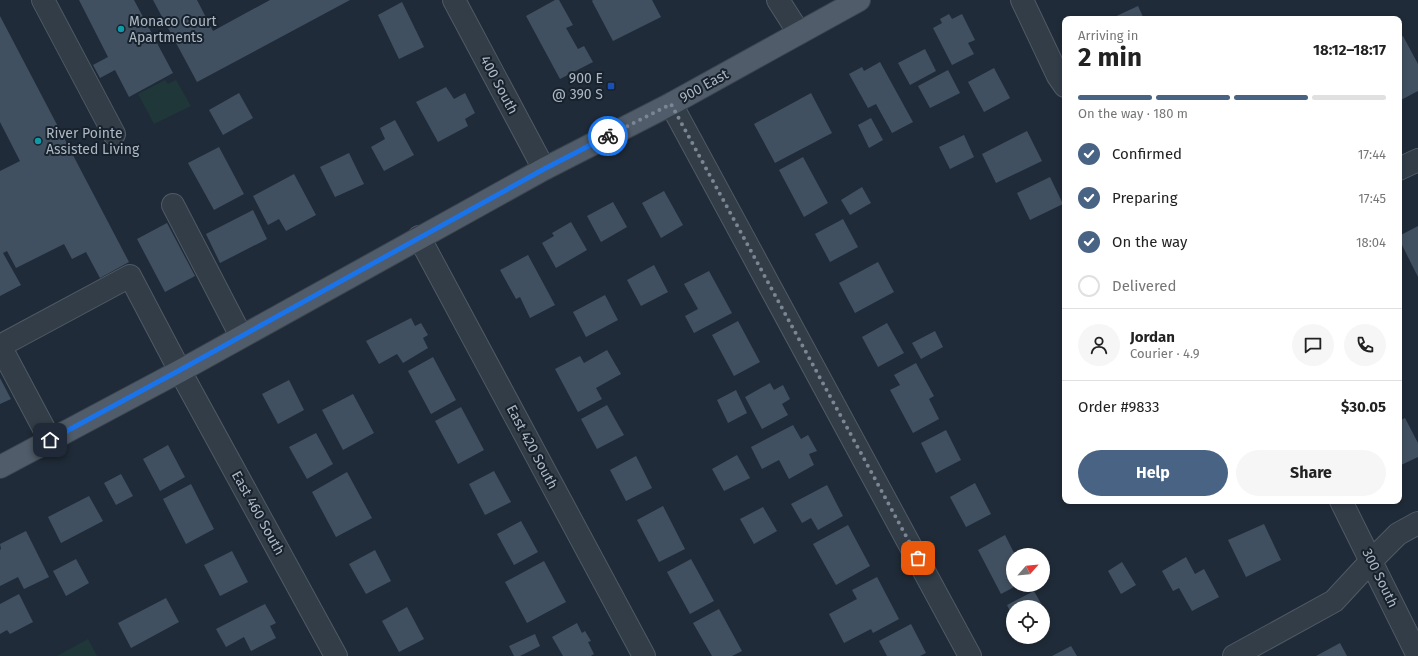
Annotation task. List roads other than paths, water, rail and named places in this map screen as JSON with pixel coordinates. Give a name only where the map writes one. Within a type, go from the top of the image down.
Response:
[{"type":"main road","name":"900 East","points":[[0,467],[180,370],[544,169],[671,104],[859,0]]},
{"type":"street","points":[[43,0],[114,134]]},
{"type":"street","name":"400 South","points":[[454,0],[544,169]]},
{"type":"street","points":[[778,0],[799,33]]},
{"type":"street","points":[[1022,0],[1062,82]]},
{"type":"street","points":[[671,104],[970,656]]},
{"type":"street","points":[[1402,168],[1418,160]]},
{"type":"street","points":[[173,205],[241,336]]},
{"type":"street","name":"East 420 South","points":[[419,238],[644,656]]},
{"type":"street","name":"East 460 South","points":[[0,346],[130,276],[336,656]]},
{"type":"street","points":[[0,346],[50,440]]},
{"type":"street","name":"300 South","points":[[1342,504],[1418,656]]},
{"type":"street","points":[[1234,656],[1334,601],[1398,534],[1418,523]]},
{"type":"place","name":"Monaco Court Apartments","points":[[121,29]]},
{"type":"place","name":"900 E @ 390 S","points":[[611,86]]},
{"type":"place","name":"River Pointe Assisted Living","points":[[38,141]]}]
